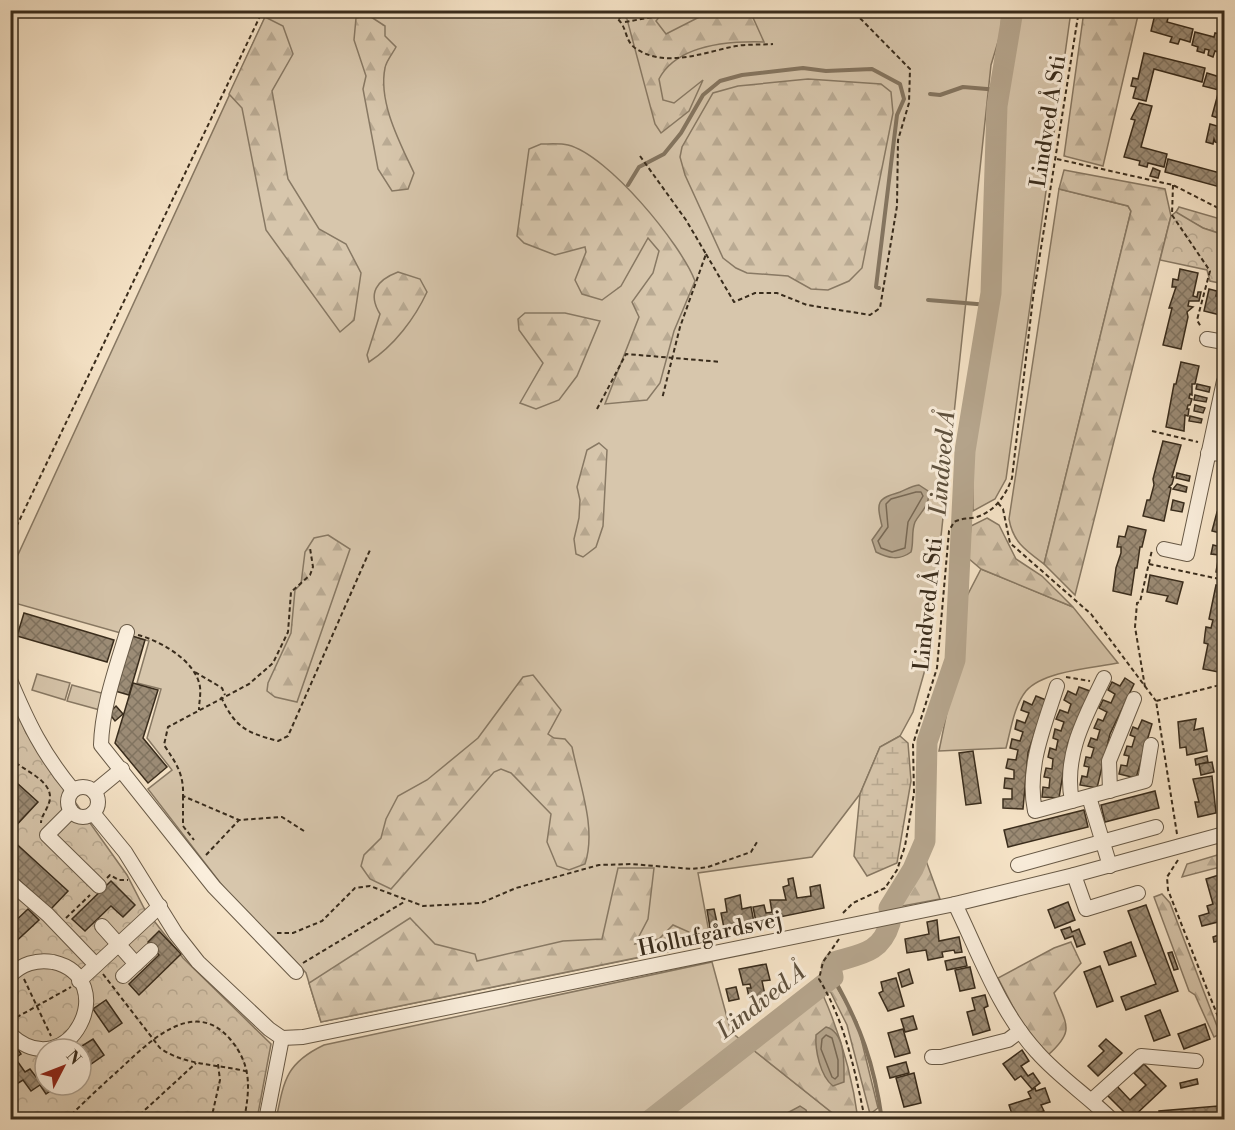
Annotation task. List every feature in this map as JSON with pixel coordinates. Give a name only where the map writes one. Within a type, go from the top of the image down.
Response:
[{"type":"street","points":[[1207,339],[1224,342]]},
{"type":"street","points":[[1164,549],[1187,554],[1224,381]]},
{"type":"street","points":[[1208,453],[1224,454]]},
{"type":"street","points":[[127,632],[101,727],[101,745],[214,887],[296,972]]},
{"type":"street","points":[[1072,801],[1068,782],[1071,759],[1082,725],[1103,680]]},
{"type":"street","points":[[10,681],[30,730],[48,759],[73,790]]},
{"type":"street","points":[[1057,686],[1033,767],[1031,793],[1035,812],[1145,781],[1151,745]]},
{"type":"street","points":[[1110,791],[1109,761],[1134,699]]},
{"type":"street","points":[[94,792],[122,769]]},
{"type":"street","points":[[84,786],[94,792],[98,805],[93,813],[84,817],[71,811],[68,800],[73,790],[84,786]]},
{"type":"street","points":[[1089,797],[1110,866]]},
{"type":"street","points":[[71,811],[47,835],[99,886]]},
{"type":"street","points":[[93,813],[125,852],[176,934],[198,962],[269,1029],[282,1038],[266,1119]]},
{"type":"street","points":[[1018,865],[1156,827]]},
{"type":"street","name":"Hollufgårdsvej","points":[[282,1038],[303,1037],[954,903],[1110,866],[1224,834]]},
{"type":"street","points":[[1074,875],[1086,909],[1138,893]]},
{"type":"street","points":[[10,882],[48,915],[96,965]]},
{"type":"street","points":[[954,903],[997,992],[1020,1031],[1037,1053],[1112,1119]]},
{"type":"street","points":[[80,982],[160,906]]},
{"type":"street","points":[[102,926],[136,964]]},
{"type":"street","points":[[123,976],[150,950]]},
{"type":"street","points":[[15,972],[32,963],[52,962],[64,967],[80,982],[86,1000],[83,1020],[72,1037]]},
{"type":"street","points":[[932,1057],[941,1057],[1008,1040],[1020,1031]]},
{"type":"street","points":[[10,1034],[33,1047]]},
{"type":"street","points":[[1092,1100],[1141,1056],[1197,1061]]},
{"type":"path","points":[[10,540],[263,10]]},
{"type":"path","points":[[613,10],[624,22],[632,46],[640,51],[661,56],[685,58],[737,46],[773,44]]},
{"type":"path","points":[[618,16],[621,10]]},
{"type":"path","points":[[515,16],[549,18],[604,14],[613,15],[624,22],[664,15],[671,10]]},
{"type":"path","points":[[640,156],[686,220],[734,302],[755,293],[777,293],[807,304],[870,315],[880,308],[897,206],[898,140],[909,103],[910,69],[852,10]]},
{"type":"path","name":"Lindved Å Sti","points":[[865,1119],[850,1048],[819,978],[823,962],[840,939],[840,919],[848,907],[880,891],[889,883],[902,854],[914,793],[913,744],[937,668],[949,531],[954,522],[959,519],[975,518],[998,503],[1008,489],[1012,478],[1030,320],[1058,159],[1079,10]]},
{"type":"path","points":[[1058,159],[1173,185],[1224,211]]},
{"type":"path","points":[[1173,185],[1172,214],[1210,271],[1197,320],[1207,339]]},
{"type":"path","points":[[662,399],[680,327],[706,254]]},
{"type":"path","points":[[597,409],[626,354],[721,362]]},
{"type":"path","points":[[1152,431],[1198,441],[1197,452],[1208,453]]},
{"type":"path","points":[[998,503],[1003,509],[1010,543],[1091,614],[1156,701],[1178,846],[1178,860],[1167,877],[1168,890],[1224,1032]]},
{"type":"path","points":[[1146,690],[1135,627],[1137,603],[1140,602],[1152,547],[1164,549]]},
{"type":"path","points":[[239,820],[206,855],[183,826],[183,780],[180,768],[164,746],[168,727],[249,684],[273,663],[288,632],[291,592],[310,575],[313,567],[310,548]]},
{"type":"path","points":[[221,698],[228,714],[241,728],[278,741],[288,736],[370,550]]},
{"type":"path","points":[[1149,564],[1224,580]]},
{"type":"path","points":[[127,632],[154,639],[182,658],[193,670],[222,688],[225,695]]},
{"type":"path","points":[[193,670],[200,688],[199,711]]},
{"type":"path","points":[[1057,686],[1066,677],[1103,680]]},
{"type":"path","points":[[1156,701],[1224,684]]},
{"type":"path","points":[[10,758],[43,781],[49,789],[48,806],[39,821],[47,835]]},
{"type":"path","points":[[10,769],[13,761]]},
{"type":"path","points":[[183,796],[239,820],[282,817],[304,831]]},
{"type":"path","points":[[281,941],[274,933],[293,933],[322,921],[355,888],[370,886],[404,901],[423,906],[481,903],[516,888],[599,865],[708,867],[751,852],[757,842]]},
{"type":"path","points":[[66,918],[99,886]]},
{"type":"path","points":[[296,956],[303,963],[404,901]]},
{"type":"path","points":[[96,965],[153,1039],[167,1053],[197,1062],[218,1064],[249,1072]]},
{"type":"path","points":[[15,972],[37,1006],[52,1037]]},
{"type":"path","points":[[10,1021],[80,982]]},
{"type":"path","points":[[66,1119],[153,1039],[172,1026],[201,1021],[214,1025],[235,1045],[249,1072],[249,1090],[244,1119]]},
{"type":"path","points":[[134,1119],[197,1062]]},
{"type":"path","points":[[211,1119],[220,1080],[218,1064]]},
{"type":"green space","points":[[268,11],[1002,11],[1001,32],[991,65],[928,659],[913,712],[900,736],[880,747],[860,794],[812,857],[698,873],[711,943],[321,1022],[306,973],[273,937],[238,906],[148,789],[172,770],[147,738],[161,689],[137,683],[149,641],[11,602],[11,570]]},
{"type":"green space","points":[[620,11],[664,11],[656,21],[666,34],[711,11],[750,11],[764,42],[705,47],[678,59],[667,68],[659,79],[663,100],[674,103],[703,80],[689,111],[661,133],[655,124],[627,19]]},
{"type":"green space","points":[[1019,11],[1071,11],[1006,479],[995,499],[973,511],[972,434],[997,279],[1001,99]]},
{"type":"green space","points":[[1084,11],[1139,11],[1103,166],[1064,156]]},
{"type":"green space","points":[[368,15],[385,26],[385,36],[396,47],[386,65],[385,95],[392,122],[414,173],[408,189],[392,191],[378,169],[363,89],[366,76],[354,40],[356,18]]},
{"type":"green space","points":[[265,17],[283,26],[293,54],[272,91],[288,179],[319,229],[346,244],[361,273],[354,320],[340,332],[266,230],[242,108],[229,94]]},
{"type":"green space","points":[[808,79],[881,84],[891,92],[893,113],[862,268],[849,281],[828,290],[811,289],[788,276],[747,273],[723,258],[685,175],[680,157],[682,147],[713,93],[738,86]]},
{"type":"green space","points":[[541,144],[568,145],[584,152],[603,165],[659,224],[695,281],[674,331],[660,383],[647,400],[605,404],[639,317],[632,302],[653,273],[659,251],[648,238],[621,286],[602,300],[582,294],[575,280],[586,252],[585,247],[555,255],[524,243],[517,236],[529,149]]},
{"type":"green space","points":[[1064,170],[1165,189],[1171,216],[1075,595],[1044,564],[1131,211],[1128,206],[1059,189]]},
{"type":"green space","points":[[1059,189],[1128,206],[1131,211],[1044,564],[1017,540],[1009,519]]},
{"type":"green space","points":[[1179,207],[1224,220],[1224,235],[1203,228],[1178,215],[1176,212]]},
{"type":"green space","points":[[1176,212],[1203,228],[1224,235],[1224,284],[1210,281],[1207,270],[1160,260],[1171,216]]},
{"type":"green space","points":[[398,272],[420,279],[427,292],[403,331],[369,362],[367,355],[380,314],[374,294],[384,279]]},
{"type":"green space","points":[[525,313],[565,313],[600,321],[577,376],[559,400],[536,409],[520,403],[543,363],[519,330],[518,319]]},
{"type":"green space","points":[[599,443],[607,450],[603,526],[596,547],[583,557],[576,554],[574,539],[579,518],[580,500],[577,487],[587,450]]},
{"type":"green space","points":[[987,518],[999,525],[1016,559],[1042,576],[1073,607],[981,569],[968,558],[971,526]]},
{"type":"green space","points":[[328,535],[350,549],[297,702],[275,697],[267,691],[268,683],[291,633],[295,590],[301,584],[305,552],[314,538]]},
{"type":"green space","points":[[981,569],[1073,607],[1118,663],[1069,671],[1034,684],[1022,697],[1013,718],[1006,748],[939,751],[961,643],[967,596]]},
{"type":"green space","points":[[37,674],[70,683],[65,700],[32,690]]},
{"type":"green space","points":[[533,675],[561,710],[548,734],[554,738],[565,739],[572,747],[588,821],[589,836],[585,864],[569,870],[557,866],[547,842],[551,814],[511,773],[501,769],[494,772],[391,889],[370,879],[361,866],[364,855],[381,838],[386,819],[398,796],[427,780],[478,738],[523,677]]},
{"type":"green space","points":[[72,685],[105,694],[100,710],[67,701]]},
{"type":"green space","points":[[10,695],[26,733],[127,875],[144,908],[183,958],[271,1044],[257,1119],[11,1119]]},
{"type":"green space","points":[[900,736],[908,743],[911,781],[897,863],[867,876],[854,856],[860,794],[880,747]]},
{"type":"green space","points":[[1224,853],[1224,866],[1182,877],[1187,864]]},
{"type":"green space","points":[[925,858],[940,899],[892,908]]},
{"type":"green space","points":[[618,868],[654,868],[648,919],[635,944],[659,939],[673,925],[689,932],[694,946],[321,1022],[309,983],[410,918],[435,944],[475,954],[477,961],[563,941],[602,939]]},
{"type":"green space","points":[[1162,894],[1170,903],[1220,1034],[1214,1037],[1195,995],[1189,991],[1154,897]]},
{"type":"green space","points":[[1071,942],[1081,963],[1054,993],[1066,1027],[1062,1039],[1048,1055],[1023,1026],[998,978],[1054,948]]},
{"type":"green space","points":[[712,962],[731,1032],[840,1119],[858,1117],[858,1119],[276,1120],[285,1083],[294,1066],[324,1045]]},
{"type":"green space","points":[[836,986],[857,1022],[878,1108],[870,1114],[847,1025],[829,989]]},
{"type":"green space","points":[[823,995],[845,1056],[858,1119],[840,1119],[752,1049],[816,997]]},
{"type":"water","points":[[919,485],[928,491],[929,496],[925,508],[915,522],[911,552],[894,558],[876,552],[872,540],[882,526],[880,502]]},
{"type":"water","points":[[826,1027],[837,1035],[844,1058],[844,1082],[833,1086],[825,1076],[816,1048],[816,1035]]},
{"type":"water","points":[[800,1106],[806,1110],[809,1119],[776,1119]]},
{"type":"building","points":[[1156,10],[1170,10],[1167,22],[1193,29],[1190,42],[1180,39],[1178,44],[1170,42],[1172,37],[1151,31]]},
{"type":"building","points":[[1195,32],[1214,37],[1215,33],[1220,34],[1219,38],[1224,40],[1224,54],[1215,51],[1213,57],[1208,55],[1209,50],[1205,49],[1204,53],[1197,51],[1198,47],[1192,45]]},
{"type":"building","points":[[1144,53],[1205,68],[1202,82],[1154,69],[1146,101],[1133,98],[1136,87],[1131,86],[1133,78],[1138,79]]},
{"type":"building","points":[[1207,73],[1223,78],[1224,75],[1224,120],[1212,116],[1219,90],[1203,86]]},
{"type":"building","points":[[1139,103],[1152,106],[1141,147],[1167,154],[1164,167],[1148,163],[1147,167],[1139,165],[1140,161],[1124,157],[1135,120],[1131,119]]},
{"type":"building","points":[[1210,124],[1224,128],[1224,145],[1215,142],[1214,139],[1213,144],[1206,142]]},
{"type":"building","points":[[1168,159],[1224,174],[1224,188],[1165,172]]},
{"type":"building","points":[[1153,168],[1160,171],[1158,178],[1150,176]]},
{"type":"building","points":[[1180,269],[1198,273],[1193,296],[1197,297],[1198,292],[1201,292],[1199,301],[1189,301],[1188,306],[1193,307],[1187,312],[1181,349],[1163,345],[1172,308],[1169,308],[1176,287],[1172,287],[1173,279],[1178,280]]},
{"type":"building","points":[[1209,289],[1217,291],[1216,296],[1224,298],[1224,316],[1204,311]]},
{"type":"building","points":[[1181,362],[1199,366],[1195,384],[1192,384],[1192,395],[1190,394],[1189,398],[1192,399],[1187,409],[1189,409],[1188,416],[1185,415],[1184,431],[1166,427],[1174,384],[1176,384]]},
{"type":"building","points":[[1197,384],[1210,387],[1209,392],[1196,389]]},
{"type":"building","points":[[1195,395],[1207,398],[1206,402],[1194,400]]},
{"type":"building","points":[[1195,405],[1205,408],[1203,413],[1194,411]]},
{"type":"building","points":[[1190,416],[1202,419],[1201,423],[1189,421]]},
{"type":"building","points":[[1163,441],[1181,445],[1172,484],[1169,487],[1171,488],[1164,521],[1143,516],[1154,485],[1153,479]]},
{"type":"building","points":[[1177,473],[1190,476],[1189,481],[1176,478]]},
{"type":"building","points":[[1177,484],[1187,487],[1186,492],[1173,489]]},
{"type":"building","points":[[1173,500],[1184,503],[1182,512],[1171,510]]},
{"type":"building","points":[[1217,512],[1224,513],[1224,574],[1216,572],[1219,555],[1211,554],[1213,545],[1221,547],[1223,540],[1219,539],[1220,533],[1212,531]]},
{"type":"building","points":[[1128,526],[1146,530],[1142,547],[1140,547],[1137,568],[1135,568],[1131,595],[1113,591],[1116,568],[1121,553],[1121,547],[1117,547],[1119,536],[1125,537]]},
{"type":"building","points":[[1150,575],[1183,582],[1177,604],[1166,601],[1168,596],[1147,592]]},
{"type":"building","points":[[1216,585],[1224,587],[1222,667],[1224,673],[1203,669],[1208,644],[1204,643],[1206,627],[1211,628],[1213,620],[1209,619]]},
{"type":"building","points":[[24,613],[114,640],[107,662],[17,636]]},
{"type":"building","points":[[132,636],[145,640],[129,695],[115,691]]},
{"type":"building","points":[[1125,678],[1134,684],[1110,734],[1097,788],[1080,785],[1082,776],[1087,777],[1089,767],[1084,766],[1086,757],[1091,758],[1094,748],[1088,746],[1091,738],[1097,740],[1100,730],[1094,728],[1098,719],[1103,721],[1107,712],[1099,708],[1103,700],[1111,703],[1115,694],[1108,690],[1112,682],[1120,686]]},
{"type":"building","points":[[133,683],[158,690],[143,738],[167,767],[148,783],[115,743]]},
{"type":"building","points":[[1079,687],[1090,691],[1068,743],[1059,798],[1042,797],[1043,787],[1049,788],[1050,778],[1044,777],[1046,768],[1052,769],[1053,759],[1048,757],[1050,748],[1056,750],[1058,740],[1053,738],[1055,729],[1061,731],[1064,722],[1056,719],[1060,710],[1068,713],[1071,704],[1064,700],[1068,691],[1076,695]]},
{"type":"building","points":[[1036,696],[1046,700],[1028,753],[1023,809],[1003,808],[1003,799],[1012,799],[1012,789],[1004,788],[1005,778],[1014,779],[1014,770],[1006,768],[1008,759],[1016,760],[1018,750],[1010,748],[1012,739],[1020,741],[1023,732],[1015,729],[1017,720],[1025,723],[1029,713],[1021,710],[1024,701],[1032,705]]},
{"type":"building","points":[[116,706],[123,714],[115,721],[109,713]]},
{"type":"building","points":[[1196,719],[1194,730],[1203,728],[1207,751],[1187,755],[1186,747],[1180,748],[1178,722]]},
{"type":"building","points":[[1142,720],[1152,724],[1136,778],[1119,774],[1121,765],[1127,766],[1129,756],[1124,755],[1127,746],[1132,747],[1135,737],[1130,735],[1133,727],[1138,729]]},
{"type":"building","points":[[973,751],[981,803],[966,805],[959,753]]},
{"type":"building","points":[[1207,756],[1208,762],[1196,765],[1195,759]]},
{"type":"building","points":[[1212,762],[1214,772],[1201,775],[1199,764]]},
{"type":"building","points":[[1212,776],[1216,813],[1198,817],[1195,802],[1199,802],[1193,779]]},
{"type":"building","points":[[17,783],[38,802],[10,832],[10,790]]},
{"type":"building","points":[[1155,791],[1159,808],[1105,822],[1101,805]]},
{"type":"building","points":[[1084,810],[1088,827],[1008,847],[1004,830]]},
{"type":"building","points":[[10,838],[68,891],[51,909],[10,872]]},
{"type":"building","points":[[1222,874],[1224,929],[1220,930],[1218,922],[1202,926],[1199,916],[1209,913],[1207,906],[1213,904],[1206,879]]},
{"type":"building","points":[[793,878],[797,898],[811,896],[810,887],[820,885],[824,908],[780,917],[778,910],[772,912],[770,900],[786,900],[783,887],[789,885],[788,879]]},
{"type":"building","points":[[111,881],[135,905],[123,917],[111,906],[85,931],[72,919]]},
{"type":"building","points":[[740,895],[742,909],[751,907],[754,922],[724,928],[721,913],[727,912],[725,899]]},
{"type":"building","points":[[1068,902],[1075,920],[1055,928],[1048,910]]},
{"type":"building","points":[[764,905],[766,913],[773,912],[775,921],[756,922],[753,907]]},
{"type":"building","points":[[1146,905],[1178,991],[1126,1010],[1121,997],[1156,984],[1128,911]]},
{"type":"building","points":[[28,909],[39,920],[10,947],[10,926]]},
{"type":"building","points":[[714,909],[718,927],[710,928],[707,910]]},
{"type":"building","points":[[937,920],[939,941],[959,937],[962,952],[955,953],[954,950],[942,952],[943,957],[928,960],[926,950],[907,953],[905,939],[929,934],[927,922]]},
{"type":"building","points":[[1070,927],[1072,932],[1079,929],[1085,944],[1077,947],[1073,936],[1065,939],[1061,930]]},
{"type":"building","points":[[159,931],[181,954],[139,995],[129,984],[159,955],[148,942]]},
{"type":"building","points":[[1224,933],[1224,953],[1221,940],[1214,942],[1213,937]]},
{"type":"building","points":[[1131,942],[1136,956],[1109,965],[1104,952]]},
{"type":"building","points":[[1172,952],[1178,969],[1174,970],[1168,953]]},
{"type":"building","points":[[965,957],[967,966],[947,970],[945,961]]},
{"type":"building","points":[[766,964],[770,980],[762,981],[765,995],[758,999],[749,997],[747,988],[751,988],[750,984],[743,985],[739,969]]},
{"type":"building","points":[[1100,966],[1113,1001],[1097,1007],[1084,972]]},
{"type":"building","points":[[970,967],[975,988],[960,991],[955,970]]},
{"type":"building","points":[[909,969],[913,983],[902,987],[898,973]]},
{"type":"building","points":[[896,978],[904,1006],[888,1011],[879,993],[883,991],[881,982]]},
{"type":"building","points":[[736,987],[739,999],[729,1001],[726,989]]},
{"type":"building","points":[[985,995],[988,1006],[984,1008],[990,1030],[973,1035],[967,1012],[975,1010],[972,998]]},
{"type":"building","points":[[106,1000],[122,1023],[109,1032],[93,1009]]},
{"type":"building","points":[[1160,1010],[1170,1035],[1154,1041],[1145,1016]]},
{"type":"building","points":[[913,1016],[917,1029],[905,1032],[901,1019]]},
{"type":"building","points":[[1205,1024],[1210,1039],[1184,1049],[1178,1034]]},
{"type":"building","points":[[903,1029],[910,1053],[895,1057],[888,1033]]},
{"type":"building","points":[[93,1039],[104,1055],[93,1063]]},
{"type":"building","points":[[1106,1039],[1122,1053],[1098,1076],[1088,1066],[1104,1051],[1099,1046]]},
{"type":"building","points":[[14,1050],[19,1051],[21,1054],[15,1058],[25,1072],[30,1069],[33,1073],[33,1090],[31,1091],[23,1080],[15,1085],[10,1079],[10,1053]]},
{"type":"building","points":[[1022,1050],[1029,1061],[1021,1066],[1028,1076],[1033,1073],[1040,1083],[1032,1089],[1021,1076],[1015,1080],[1003,1064]]},
{"type":"building","points":[[906,1062],[909,1073],[890,1078],[887,1067]]},
{"type":"building","points":[[1144,1064],[1166,1086],[1131,1119],[1107,1095],[1116,1085],[1130,1100],[1146,1085],[1134,1073]]},
{"type":"building","points":[[914,1073],[921,1103],[904,1107],[896,1078]]},
{"type":"building","points":[[1197,1079],[1198,1084],[1181,1088],[1180,1083]]},
{"type":"building","points":[[1035,1088],[1036,1091],[1045,1088],[1050,1102],[1041,1105],[1044,1111],[1014,1120],[1009,1105],[1031,1098],[1028,1092]]},
{"type":"building","points":[[1218,1106],[1219,1120],[1160,1120],[1159,1111]]},
{"type":"building","points":[[986,1113],[988,1120],[966,1120],[966,1119]]},
{"type":"waterway","name":"Lindved Å","points":[[889,908],[913,869],[925,841],[927,742],[955,660],[965,451],[991,293],[997,106],[1013,10]]},
{"type":"waterway","points":[[628,185],[639,167],[664,154],[681,133],[703,95],[720,81],[742,75],[803,68],[826,71],[872,69],[900,84],[904,99],[897,115],[876,287],[879,288]]},
{"type":"waterway","points":[[930,94],[940,95],[963,87],[999,90]]},
{"type":"waterway","points":[[928,300],[989,305]]},
{"type":"waterway","name":"Lindved Å","points":[[650,1120],[833,977],[831,967],[834,962],[869,951],[881,941],[890,923]]},
{"type":"waterway","points":[[833,977],[865,1046],[875,1081],[882,1120]]},
{"type":"waterway","points":[[10,1117],[13,1120]]}]
